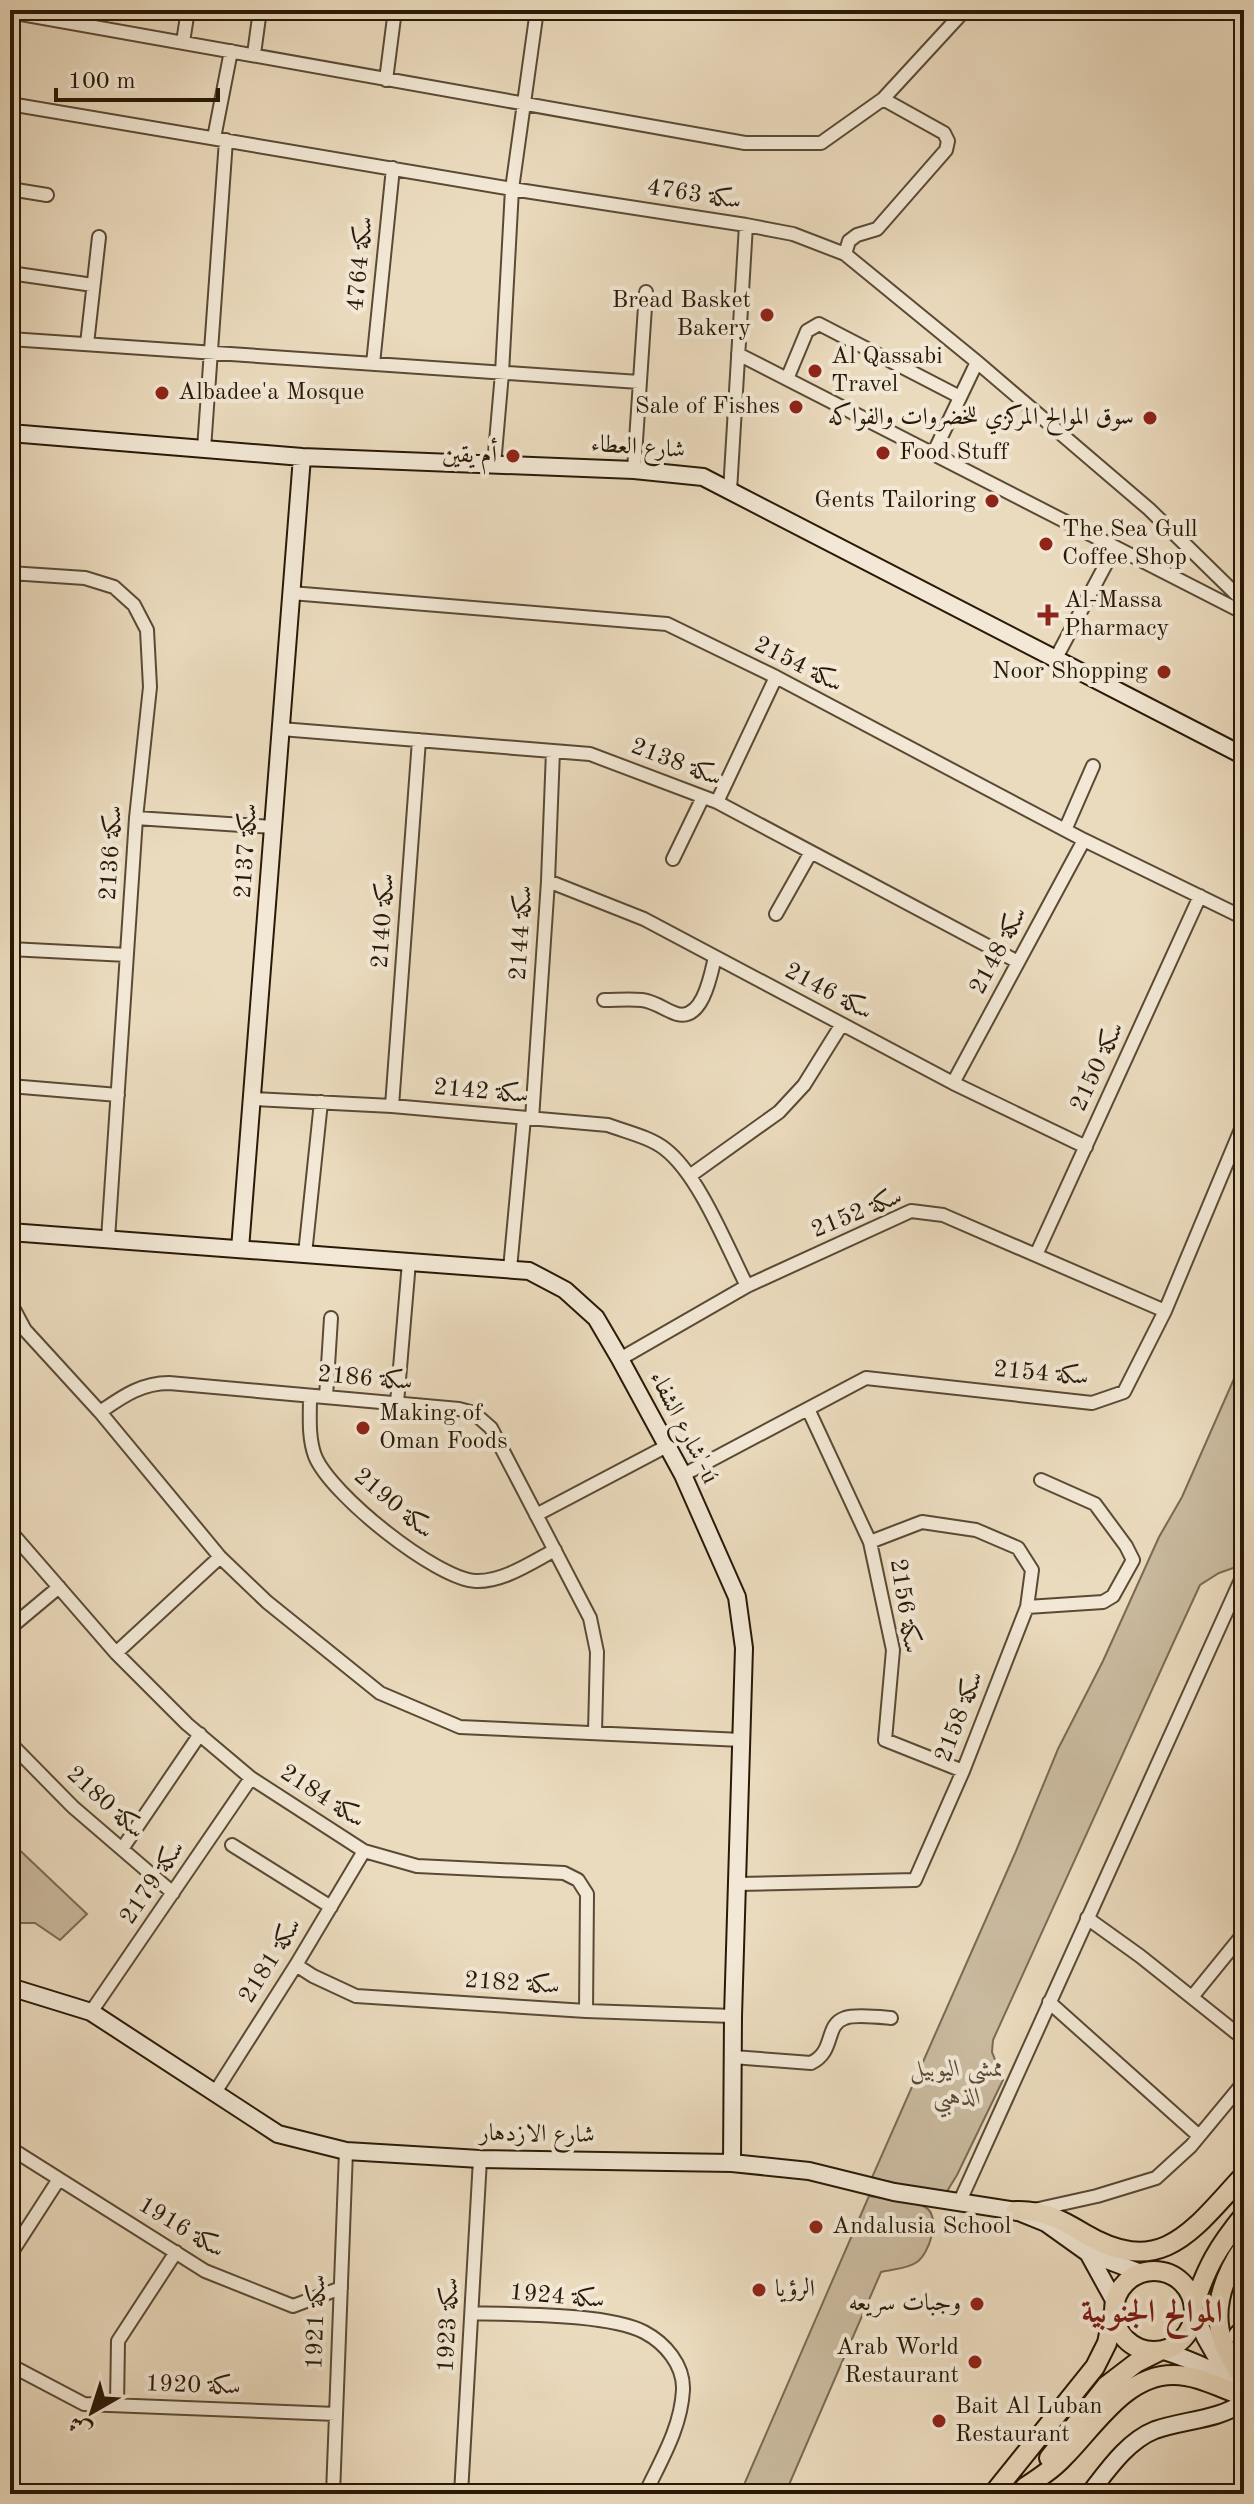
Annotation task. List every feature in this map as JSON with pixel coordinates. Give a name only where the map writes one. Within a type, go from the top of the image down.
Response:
[{"type":"main road","points":[[1024,2211],[1049,2214],[1115,2249],[1132,2253],[1151,2252],[1168,2246],[1191,2231],[1244,2175]]},
{"type":"main road","points":[[993,2494],[1095,2367],[1107,2343],[1120,2290],[1129,2280],[1198,2238],[1244,2183]]},
{"type":"main road","points":[[1022,2490],[1106,2386],[1136,2363],[1176,2346],[1186,2337],[1192,2326],[1210,2261],[1244,2215]]},
{"type":"main road","points":[[1237,2381],[1223,2344],[1219,2316],[1223,2286],[1244,2246]]},
{"type":"main road","points":[[1145,2272],[1162,2272],[1184,2283],[1191,2293],[1194,2310]]},
{"type":"main road","points":[[1114,2307],[1120,2333],[1128,2342],[1149,2351],[1162,2351]]},
{"type":"main road","points":[[1022,2490],[1062,2459],[1128,2390],[1143,2381],[1175,2374],[1244,2397]]},
{"type":"street","points":[[183,42],[188,10]]},
{"type":"street","points":[[254,54],[260,10]]},
{"type":"street","points":[[386,80],[395,10]]},
{"type":"street","points":[[494,465],[512,189],[537,10]]},
{"type":"street","points":[[19,12],[745,143],[821,143],[883,99],[965,10]]},
{"type":"street","points":[[204,449],[220,139],[231,51]]},
{"type":"street","points":[[845,254],[849,241],[877,229],[946,150],[948,141],[944,133],[883,99]]},
{"type":"street","name":"سكة 4763","points":[[10,104],[512,189],[746,225],[793,234],[845,254],[1149,509],[1244,602]]},
{"type":"street","name":"سكة 4764","points":[[373,364],[393,168]]},
{"type":"street","points":[[10,189],[47,195]]},
{"type":"street","points":[[730,491],[746,225]]},
{"type":"street","points":[[87,344],[99,237]]},
{"type":"street","points":[[10,273],[93,285]]},
{"type":"street","points":[[634,470],[646,292]]},
{"type":"street","points":[[787,379],[807,331],[819,324],[960,397]]},
{"type":"street","points":[[10,339],[639,382]]},
{"type":"street","points":[[738,354],[1244,613]]},
{"type":"street","points":[[933,454],[977,362]]},
{"type":"street","name":"شارع العطاء","points":[[10,433],[302,457],[634,470],[703,477],[1244,756]]},
{"type":"street","name":"سكة 2137","points":[[240,1249],[302,457]]},
{"type":"street","points":[[1056,658],[1115,547]]},
{"type":"street","points":[[10,592],[11,573]]},
{"type":"street","name":"سكة 2136","points":[[11,573],[85,578],[114,587],[134,605],[147,630],[150,687],[136,818],[108,1239]]},
{"type":"street","name":"سكة 2154","points":[[291,593],[667,624],[776,677],[1084,840],[1244,918]]},
{"type":"street","points":[[717,802],[776,677]]},
{"type":"street","name":"سكة 2138","points":[[281,729],[590,754],[717,802],[1018,962]]},
{"type":"street","name":"سكة 2140","points":[[392,1106],[419,740]]},
{"type":"street","name":"سكة 2144","points":[[510,1269],[528,1118],[548,881],[553,751]]},
{"type":"street","points":[[1065,830],[1093,766]]},
{"type":"street","points":[[673,859],[703,797]]},
{"type":"street","points":[[136,818],[273,827]]},
{"type":"street","name":"سكة 2148","points":[[953,1083],[1084,840]]},
{"type":"street","points":[[776,914],[811,852]]},
{"type":"street","name":"سكة 2146","points":[[548,881],[644,919],[953,1083],[1086,1147]]},
{"type":"street","name":"سكة 2150","points":[[1036,1255],[1200,896]]},
{"type":"street","points":[[10,949],[127,955]]},
{"type":"street","points":[[604,1000],[642,1000],[679,1015],[690,1013],[707,990],[715,957]]},
{"type":"street","points":[[691,1175],[779,1112],[804,1085],[842,1024]]},
{"type":"street","points":[[10,1086],[118,1095]]},
{"type":"street","name":"سكة 2142","points":[[252,1099],[392,1106],[608,1125],[664,1148],[691,1175],[747,1286]]},
{"type":"street","points":[[305,1254],[321,1102]]},
{"type":"street","name":"سكة 2154","points":[[683,1475],[866,1378],[1092,1403],[1124,1392],[1165,1311],[1244,1122]]},
{"type":"street","name":"سكة 2152","points":[[620,1359],[747,1286],[911,1211],[943,1215],[1165,1311]]},
{"type":"street","name":"شارع الشفاء'-ú","points":[[10,1232],[529,1271],[565,1290],[596,1318],[683,1475],[737,1597],[744,1648],[733,2016],[732,2163]]},
{"type":"street","points":[[397,1403],[409,1262]]},
{"type":"street","points":[[10,1302],[25,1330],[100,1412],[220,1557],[267,1602],[380,1693],[460,1727],[742,1740]]},
{"type":"street","points":[[326,1397],[331,1318]]},
{"type":"street","name":"سكة 2186","points":[[100,1412],[138,1388],[161,1383],[459,1409],[480,1417],[491,1428],[594,1629],[597,1652],[595,1732]]},
{"type":"street","name":"سكة 2190","points":[[310,1396],[310,1440],[324,1474],[358,1508],[413,1553],[460,1578],[476,1581],[495,1579],[555,1550]]},
{"type":"street","name":"سكة 2156","points":[[808,1409],[870,1542],[893,1650],[885,1740],[963,1771]]},
{"type":"street","points":[[536,1515],[667,1446]]},
{"type":"street","points":[[1027,1607],[1103,1602],[1113,1596],[1133,1560],[1095,1504],[1041,1480]]},
{"type":"street","name":"سكة 2158","points":[[737,1884],[915,1880],[963,1771],[1027,1607],[1032,1570],[1018,1548],[976,1530],[922,1522],[870,1542]]},
{"type":"street","name":"سكة 2184","points":[[11,1533],[116,1653],[200,1734],[251,1778],[364,1851],[417,1866],[564,1873],[578,1880],[587,1894],[586,2011]]},
{"type":"street","points":[[116,1653],[220,1557]]},
{"type":"street","points":[[960,2201],[1087,1918],[1238,1603],[1244,1573]]},
{"type":"street","points":[[10,1628],[59,1587]]},
{"type":"street","points":[[122,1849],[200,1734]]},
{"type":"street","name":"سكة 2180","points":[[10,1743],[73,1807],[173,1893]]},
{"type":"street","name":"سكة 2179","points":[[91,2012],[251,1778]]},
{"type":"street","points":[[232,1845],[331,1907]]},
{"type":"street","name":"سكة 2181","points":[[214,2094],[364,1851]]},
{"type":"street","points":[[1087,1918],[1244,2039]]},
{"type":"street","points":[[1192,1997],[1244,1933]]},
{"type":"street","name":"سكة 2182","points":[[296,1965],[356,1996],[586,2011],[733,2016]]},
{"type":"street","name":"شارع الازدهار","points":[[10,1987],[91,2012],[278,2134],[346,2151],[480,2159],[732,2163],[809,2171],[894,2192],[1024,2211],[1088,2253],[1145,2272]]},
{"type":"street","points":[[1049,2002],[1199,2136]]},
{"type":"street","points":[[733,2057],[811,2063],[821,2058],[826,2051],[829,2035],[845,2017],[891,2018]]},
{"type":"street","points":[[1024,2211],[1097,2196],[1156,2178],[1199,2136],[1244,2082]]},
{"type":"street","name":"سكة 1916","points":[[10,2148],[205,2271],[293,2306],[341,2288]]},
{"type":"street","name":"سكة 1921","points":[[333,2494],[346,2151]]},
{"type":"street","name":"سكة 1923","points":[[461,2494],[480,2159]]},
{"type":"street","points":[[10,2255],[59,2179]]},
{"type":"street","points":[[117,2405],[118,2341],[176,2252]]},
{"type":"street","name":"شارع الازدهار","points":[[1088,2253],[1114,2307]]},
{"type":"street","points":[[1089,2494],[1122,2453],[1153,2431],[1199,2419],[1244,2397],[1237,2381],[1216,2359],[1194,2310]]},
{"type":"street","name":"سكة 1924","points":[[472,2313],[600,2320],[643,2332],[674,2356],[683,2387],[677,2425],[645,2494]]},
{"type":"street","points":[[1162,2351],[1237,2381]]},
{"type":"street","name":"سكة 1920","points":[[10,2365],[84,2404],[336,2414]]},
{"type":"green space","name":"ممشى اليوبيل الذهبي","points":[[1244,1356],[1244,1554],[1239,1566],[1219,1573],[1200,1585],[993,2040],[992,2052],[1003,2080],[957,2175],[946,2193],[870,2182],[1058,1749],[1103,1661],[1159,1537],[1182,1497]]},
{"type":"green space","points":[[10,1841],[87,1914],[60,1940],[35,1923],[10,1923]]},
{"type":"green space","points":[[869,2196],[925,2207],[933,2218],[932,2235],[926,2251],[913,2264],[881,2272],[785,2494],[740,2494]]},
{"type":"place","name":"Bread Basket Bakery","points":[[767,315]]},
{"type":"place","name":"Al Qassabi Travel","points":[[815,371]]},
{"type":"place","name":"Albadee'a Mosque","points":[[162,393]]},
{"type":"place","name":"Sale of Fishes","points":[[796,407]]},
{"type":"place","name":"سوق الموالح المركزي للخضروات والفواكه","points":[[1150,418]]},
{"type":"place","name":"Food Stuff","points":[[883,453]]},
{"type":"place","name":"أم يقين","points":[[513,456]]},
{"type":"place","name":"Gents Tailoring","points":[[992,501]]},
{"type":"place","name":"The Sea Gull Coffee Shop","points":[[1046,544]]},
{"type":"place","name":"Al-Massa Pharmacy","points":[[1048,615]]},
{"type":"place","name":"Noor Shopping","points":[[1164,672]]},
{"type":"place","name":"Making of Oman Foods","points":[[363,1428]]},
{"type":"place","name":"Andalusia School","points":[[816,2227]]},
{"type":"place","name":"الرؤيا","points":[[759,2290]]},
{"type":"place","name":"وجبات سريعه","points":[[977,2304]]},
{"type":"place","name":"Arab World Restaurant","points":[[975,2362]]},
{"type":"place","name":"Bait Al Luban Restaurant","points":[[939,2421]]},
{"type":"district","name":"الموالح الجنوبية","points":[[1152,2314]]}]
